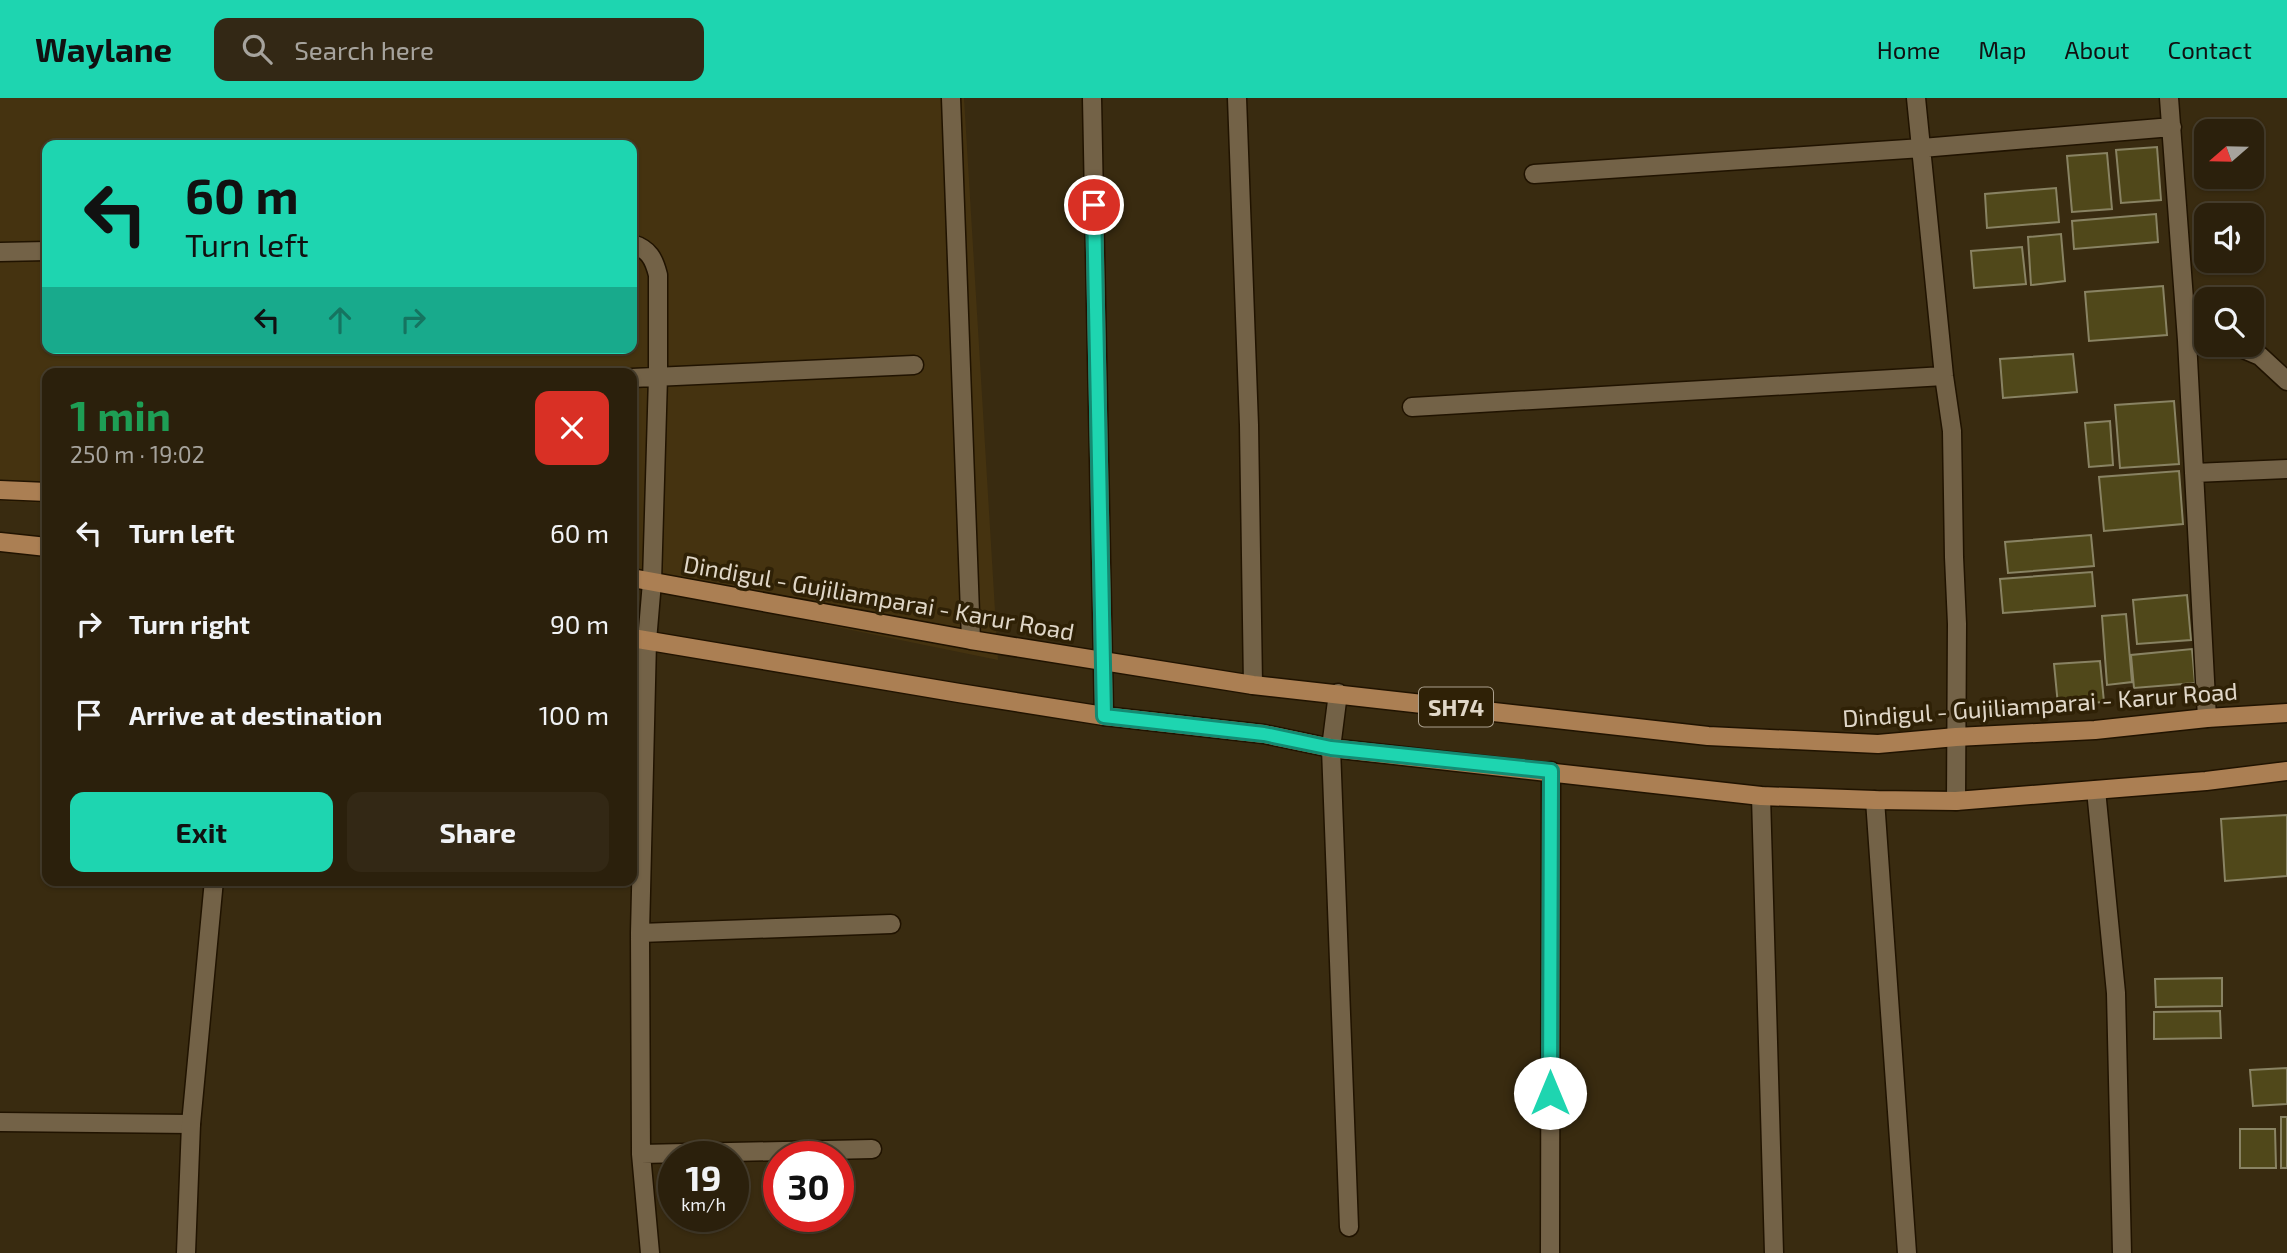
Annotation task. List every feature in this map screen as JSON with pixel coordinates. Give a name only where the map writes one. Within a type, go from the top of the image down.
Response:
[{"type":"main road","points":[[0,490],[42,492]]},
{"type":"main road","points":[[0,542],[42,546]]},
{"type":"main road","name":"Dindigul - Gujiliamparai - Karur Road","points":[[637,579],[1103,662],[1252,685],[1708,736],[1878,744],[2095,730],[2287,713]]},
{"type":"main road","name":"SH74","points":[[639,640],[1104,716],[1264,734],[1331,748],[1761,796],[1956,801],[2206,781],[2287,771]]},
{"type":"street","points":[[951,98],[971,639]]},
{"type":"street","points":[[1092,98],[1104,716]]},
{"type":"street","points":[[1237,98],[1249,425],[1252,685]]},
{"type":"street","points":[[1916,98],[1952,431],[1957,624],[1956,801]]},
{"type":"street","points":[[2169,98],[2187,340],[2207,718]]},
{"type":"street","points":[[1534,174],[1922,148],[2172,127]]},
{"type":"street","points":[[637,245],[643,247],[654,259],[658,275],[652,582],[639,640],[641,1154],[650,1253]]},
{"type":"street","points":[[0,252],[42,251]]},
{"type":"street","points":[[2187,340],[2194,340]]},
{"type":"street","points":[[2261,357],[2287,381]]},
{"type":"street","points":[[637,378],[914,365]]},
{"type":"street","points":[[1412,407],[1944,376]]},
{"type":"street","points":[[2194,473],[2287,469]]},
{"type":"street","points":[[1338,694],[1331,748],[1349,1227]]},
{"type":"street","points":[[1550,1253],[1551,771]]},
{"type":"street","points":[[2096,790],[2116,993],[2122,1253]]},
{"type":"street","points":[[1761,796],[1774,1253]]},
{"type":"street","points":[[1875,800],[1907,1253]]},
{"type":"street","points":[[186,1253],[191,1124],[213,886]]},
{"type":"street","points":[[640,933],[891,924]]},
{"type":"street","points":[[0,1122],[191,1124]]},
{"type":"street","points":[[641,1154],[872,1149]]},
{"type":"shaded area","points":[[0,98],[964,98],[998,660],[637,586],[637,368],[42,368],[42,503],[0,501]]},
{"type":"building","points":[[2157,147],[2161,200],[2121,203],[2116,150]]},
{"type":"building","points":[[2107,153],[2112,209],[2072,212],[2067,156]]},
{"type":"building","points":[[2056,188],[2059,222],[1987,228],[1985,194]]},
{"type":"building","points":[[2156,214],[2158,242],[2074,249],[2072,221]]},
{"type":"building","points":[[2061,234],[2065,281],[2031,285],[2028,237]]},
{"type":"building","points":[[2022,247],[2026,284],[1974,288],[1971,251]]},
{"type":"building","points":[[2163,286],[2167,335],[2089,341],[2085,292]]},
{"type":"building","points":[[2073,354],[2077,392],[2003,398],[2000,359]]},
{"type":"building","points":[[2174,401],[2179,464],[2120,468],[2115,405]]},
{"type":"building","points":[[2110,421],[2113,465],[2089,467],[2085,423]]},
{"type":"building","points":[[2179,471],[2183,524],[2104,531],[2099,477]]},
{"type":"building","points":[[2091,535],[2094,566],[2008,573],[2005,542]]},
{"type":"building","points":[[2092,572],[2095,606],[2003,613],[2000,579]]},
{"type":"building","points":[[2187,595],[2191,640],[2137,644],[2133,600]]},
{"type":"building","points":[[2126,614],[2132,682],[2107,685],[2102,616]]},
{"type":"building","points":[[2192,649],[2195,683],[2134,688],[2131,655]]},
{"type":"building","points":[[2100,661],[2104,702],[2058,705],[2054,664]]},
{"type":"building","points":[[2287,815],[2287,876],[2225,881],[2221,819]]},
{"type":"building","points":[[2222,978],[2222,1006],[2156,1007],[2155,979]]},
{"type":"building","points":[[2220,1011],[2221,1038],[2154,1039],[2154,1012]]},
{"type":"building","points":[[2287,1068],[2287,1104],[2253,1106],[2250,1070]]},
{"type":"building","points":[[2281,1117],[2287,1117],[2287,1168],[2281,1168]]},
{"type":"building","points":[[2240,1129],[2275,1129],[2276,1168],[2240,1168]]},
{"type":"route","points":[[1094,205],[1104,716],[1264,734],[1331,748],[1551,771],[1550,1093]]}]
